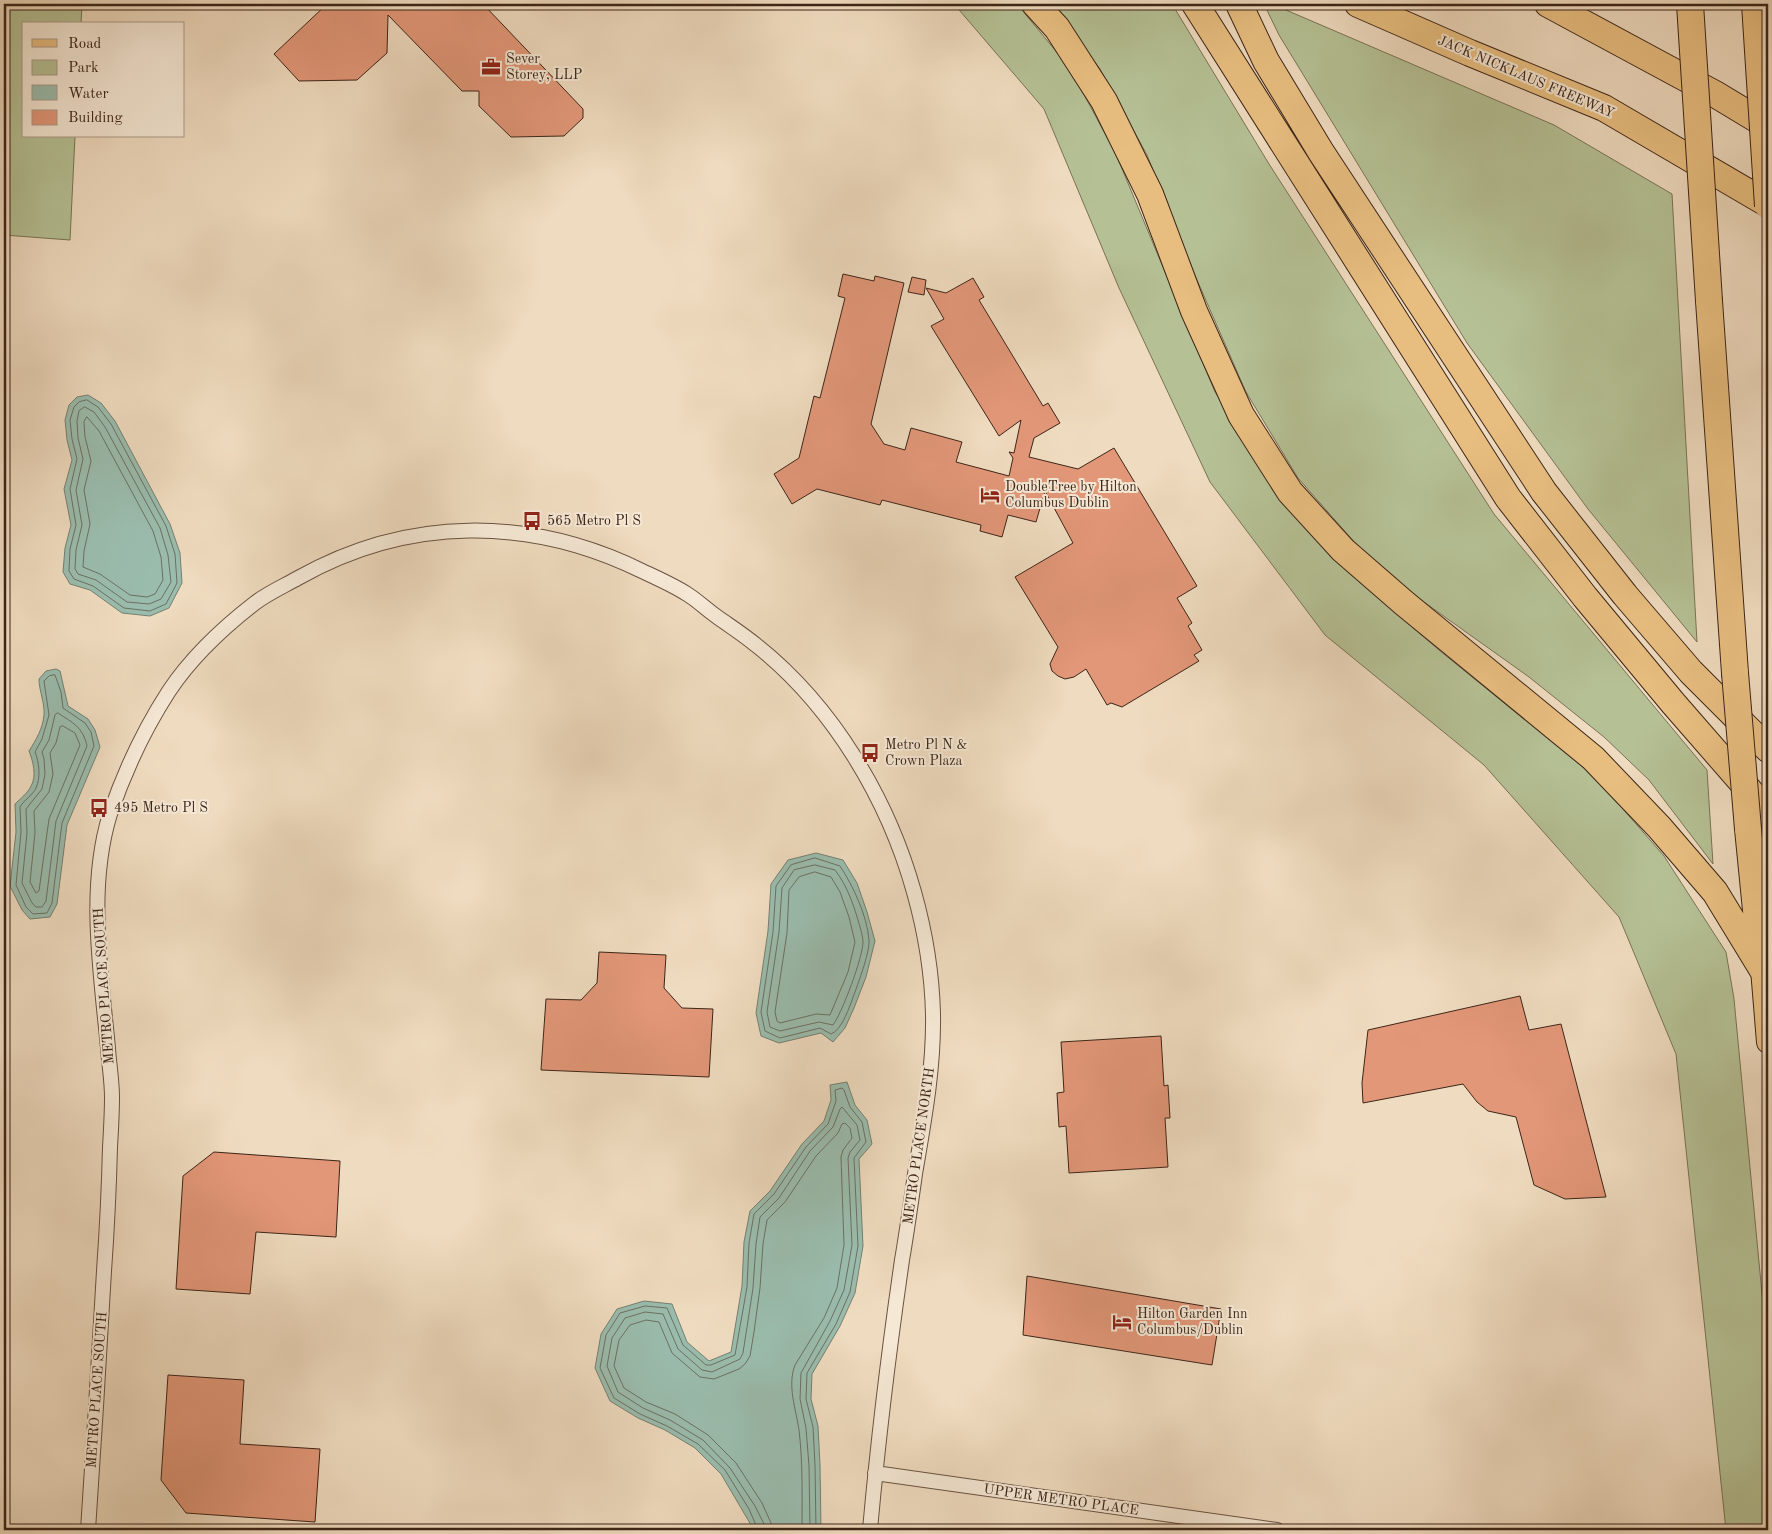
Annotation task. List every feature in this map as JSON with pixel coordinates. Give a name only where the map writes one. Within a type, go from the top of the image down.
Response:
[{"type":"highway","points":[[1035,4],[1057,28],[1104,101],[1150,194],[1194,311],[1240,415],[1290,492],[1343,550],[1593,758],[1659,827],[1715,892],[1762,969]]},
{"type":"highway","points":[[1195,4],[1508,498],[1654,680],[1768,812]]},
{"type":"highway","points":[[1239,4],[1266,62],[1321,152],[1544,492],[1625,595],[1685,665],[1768,749]]},
{"type":"highway","name":"JACK NICKLAUS FREEWAY","points":[[1358,4],[1470,53],[1604,108],[1768,205]]},
{"type":"highway","points":[[1548,4],[1715,94],[1768,126]]},
{"type":"highway","points":[[1690,4],[1735,673],[1762,969]]},
{"type":"highway","points":[[1755,4],[1768,205]]},
{"type":"main road","points":[[1762,969],[1768,1042]]},
{"type":"street","name":"METRO PLACE NORTH","points":[[502,531],[532,535],[595,551],[626,563],[683,591],[760,648],[800,687],[834,727],[858,762],[884,811],[901,854],[913,891],[926,947],[933,1011],[932,1067],[928,1103],[900,1275],[879,1430],[870,1530]]},
{"type":"street","name":"METRO PLACE SOUTH","points":[[88,1530],[108,1212],[112,1096],[99,956],[98,903],[102,854],[110,816],[137,746],[170,690],[196,658],[240,617],[266,596],[333,561],[388,542],[430,532],[502,531]]},
{"type":"street","name":"UPPER METRO PLACE","points":[[875,1473],[1276,1530]]},
{"type":"green space","points":[[4,4],[82,4],[81,22],[22,22],[22,138],[75,138],[70,240],[4,235]]},
{"type":"green space","points":[[954,4],[1017,4],[1069,67],[1115,152],[1215,392],[1270,479],[1346,570],[1439,650],[1595,777],[1664,856],[1726,952],[1734,999],[1768,1357],[1768,1530],[1726,1530],[1676,1054],[1619,917],[1484,765],[1325,635],[1210,482],[1119,288],[1044,109]]},
{"type":"green space","points":[[1052,4],[1172,4],[1269,164],[1494,514],[1707,770],[1713,864],[1649,780],[1604,737],[1529,677],[1379,570],[1298,478],[1246,392],[1197,280],[1147,155],[1100,69]]},
{"type":"green space","points":[[1264,4],[1272,4],[1554,125],[1672,194],[1697,642],[1588,509],[1467,343],[1279,35]]},
{"type":"water","points":[[88,395],[101,403],[115,421],[170,524],[180,553],[182,583],[169,608],[150,616],[122,613],[90,590],[70,584],[63,572],[65,548],[71,525],[64,489],[72,460],[65,420],[69,405],[77,397]]},
{"type":"water","points":[[56,669],[60,671],[68,706],[88,719],[95,730],[100,747],[67,825],[57,904],[50,917],[30,919],[22,910],[10,886],[16,832],[15,804],[28,791],[34,778],[33,764],[29,751],[41,729],[44,715],[39,679],[46,671]]},
{"type":"water","points":[[816,853],[843,860],[857,883],[875,941],[866,977],[854,1008],[845,1028],[833,1042],[821,1033],[779,1043],[761,1036],[756,1013],[768,931],[771,884],[788,860]]},
{"type":"water","points":[[847,1082],[855,1105],[867,1120],[872,1144],[859,1159],[863,1246],[855,1293],[840,1326],[812,1374],[811,1399],[818,1426],[821,1530],[754,1530],[721,1474],[695,1448],[610,1401],[595,1368],[601,1334],[617,1309],[644,1301],[672,1304],[687,1342],[709,1361],[731,1352],[742,1286],[744,1242],[750,1211],[770,1191],[802,1144],[824,1121],[831,1100],[830,1085]]},
{"type":"building","name":"Sever Storey, LLP","points":[[327,4],[483,4],[583,109],[583,118],[564,136],[511,137],[479,106],[479,91],[462,91],[388,15],[387,53],[357,80],[299,81],[274,54]]},
{"type":"building","name":"DoubleTree by Hilton Columbus Dublin","points":[[843,274],[874,281],[875,276],[904,283],[871,424],[884,444],[905,450],[911,428],[962,442],[956,462],[1009,476],[1013,458],[1009,452],[1014,453],[1021,420],[999,436],[931,326],[944,319],[926,288],[946,293],[973,278],[984,297],[979,300],[1043,406],[1048,403],[1060,423],[1034,438],[1029,457],[1078,469],[1114,448],[1197,586],[1177,598],[1192,623],[1188,626],[1202,650],[1194,655],[1199,661],[1122,707],[1111,703],[1107,705],[1086,669],[1074,677],[1065,679],[1052,671],[1050,664],[1058,647],[1015,577],[1073,543],[1045,491],[1036,522],[1008,515],[1002,537],[980,531],[981,525],[882,500],[880,505],[817,489],[792,504],[774,474],[799,458],[814,396],[820,398],[845,298],[838,296]]},
{"type":"building","points":[[912,277],[926,280],[924,295],[908,292]]},
{"type":"building","points":[[599,952],[666,955],[664,988],[682,1008],[713,1009],[709,1077],[541,1070],[546,999],[581,1000],[597,983]]},
{"type":"building","points":[[1520,996],[1529,1030],[1561,1024],[1606,1197],[1565,1199],[1534,1185],[1516,1117],[1488,1111],[1477,1102],[1463,1084],[1363,1103],[1362,1083],[1368,1030]]},
{"type":"building","points":[[1161,1036],[1164,1086],[1168,1085],[1170,1118],[1165,1118],[1168,1167],[1069,1173],[1066,1126],[1059,1127],[1057,1093],[1064,1092],[1061,1042]]},
{"type":"building","points":[[214,1152],[340,1161],[336,1237],[256,1232],[250,1294],[176,1289],[183,1176]]},
{"type":"building","name":"Hilton Garden Inn Columbus/Dublin","points":[[1027,1276],[1221,1309],[1212,1365],[1023,1335]]},
{"type":"building","points":[[168,1375],[244,1380],[240,1444],[320,1449],[315,1522],[186,1513],[161,1480]]},
{"type":"place","name":"Sever Storey, LLP","points":[[491,67]]},
{"type":"place","name":"DoubleTree by Hilton Columbus Dublin","points":[[990,495]]},
{"type":"place","name":"565 Metro Pl S","points":[[532,521]]},
{"type":"place","name":"Metro Pl N & Crown Plaza","points":[[870,753]]},
{"type":"place","name":"495 Metro Pl S","points":[[99,808]]},
{"type":"place","name":"Hilton Garden Inn Columbus/Dublin","points":[[1122,1322]]}]
